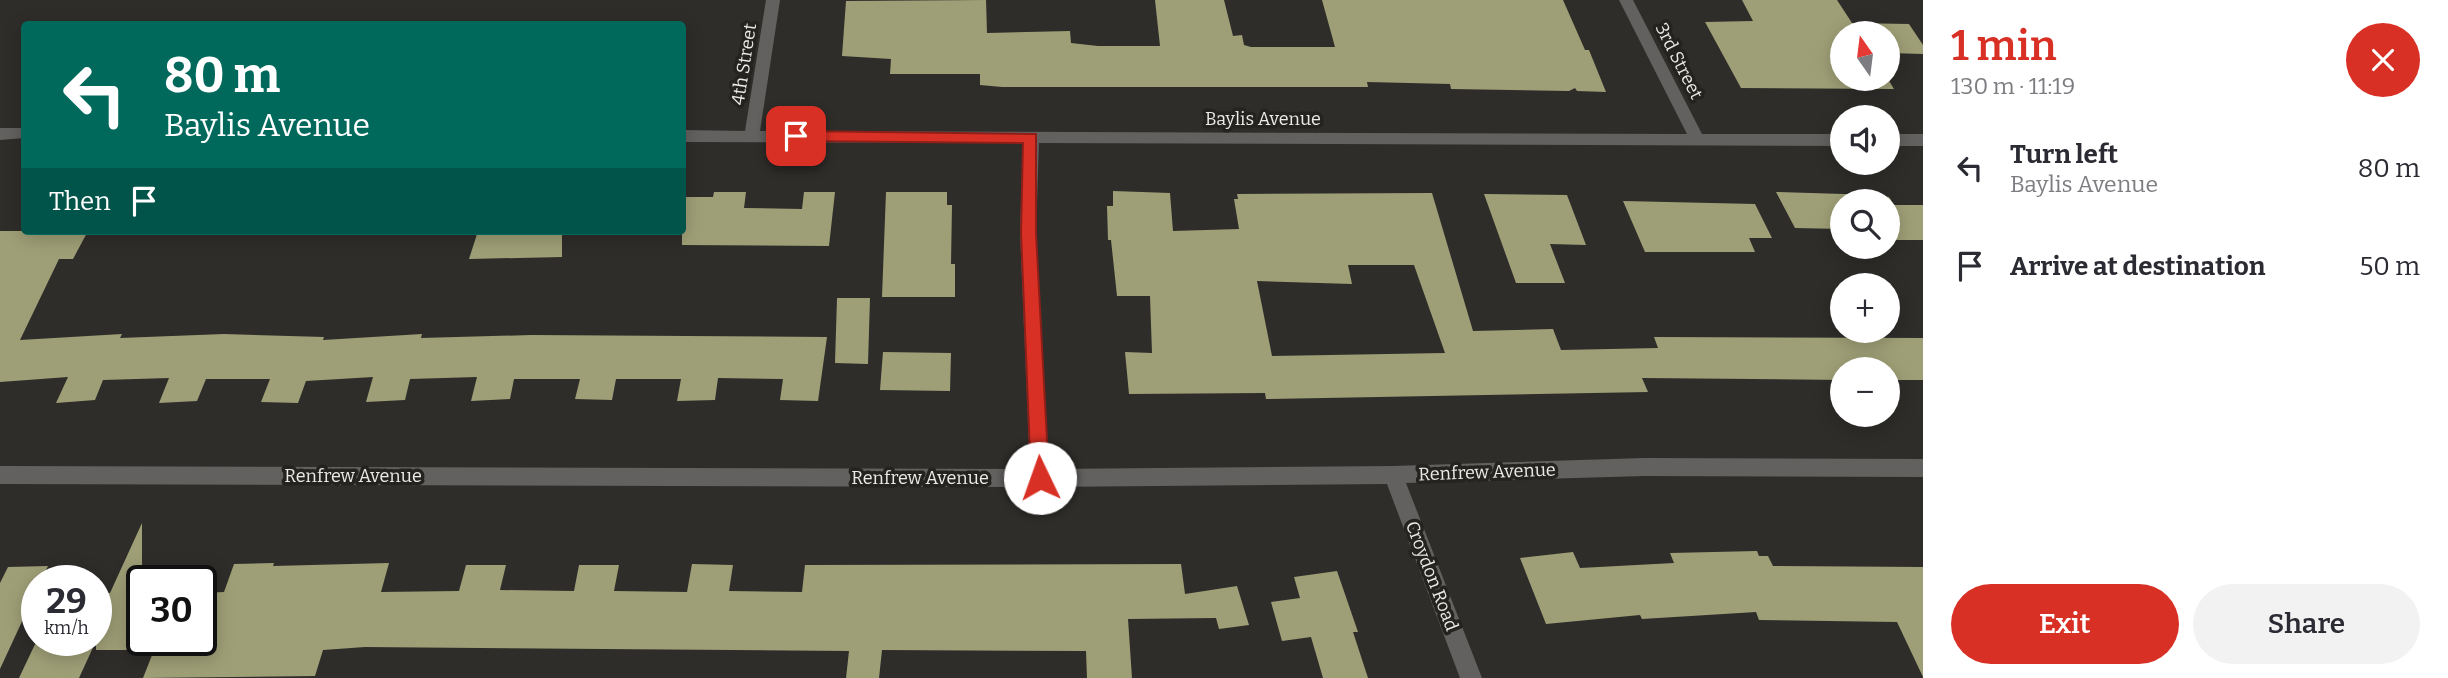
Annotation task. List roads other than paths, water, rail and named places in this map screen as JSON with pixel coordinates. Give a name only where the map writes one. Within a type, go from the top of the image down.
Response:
[{"type":"street","name":"4th Street","points":[[752,134],[773,0]]},
{"type":"street","name":"3rd Street","points":[[1626,0],[1697,139]]},
{"type":"street","points":[[0,134],[21,134]]},
{"type":"street","name":"Baylis Avenue","points":[[686,136],[752,134],[1031,138],[1830,140]]},
{"type":"street","points":[[1031,138],[1028,233],[1040,478]]},
{"type":"street","points":[[1900,140],[1923,140]]},
{"type":"street","name":"Renfrew Avenue","points":[[0,475],[1040,478],[1393,475],[1644,467],[1923,468]]},
{"type":"street","name":"Croydon Road","points":[[1393,475],[1471,678]]}]
